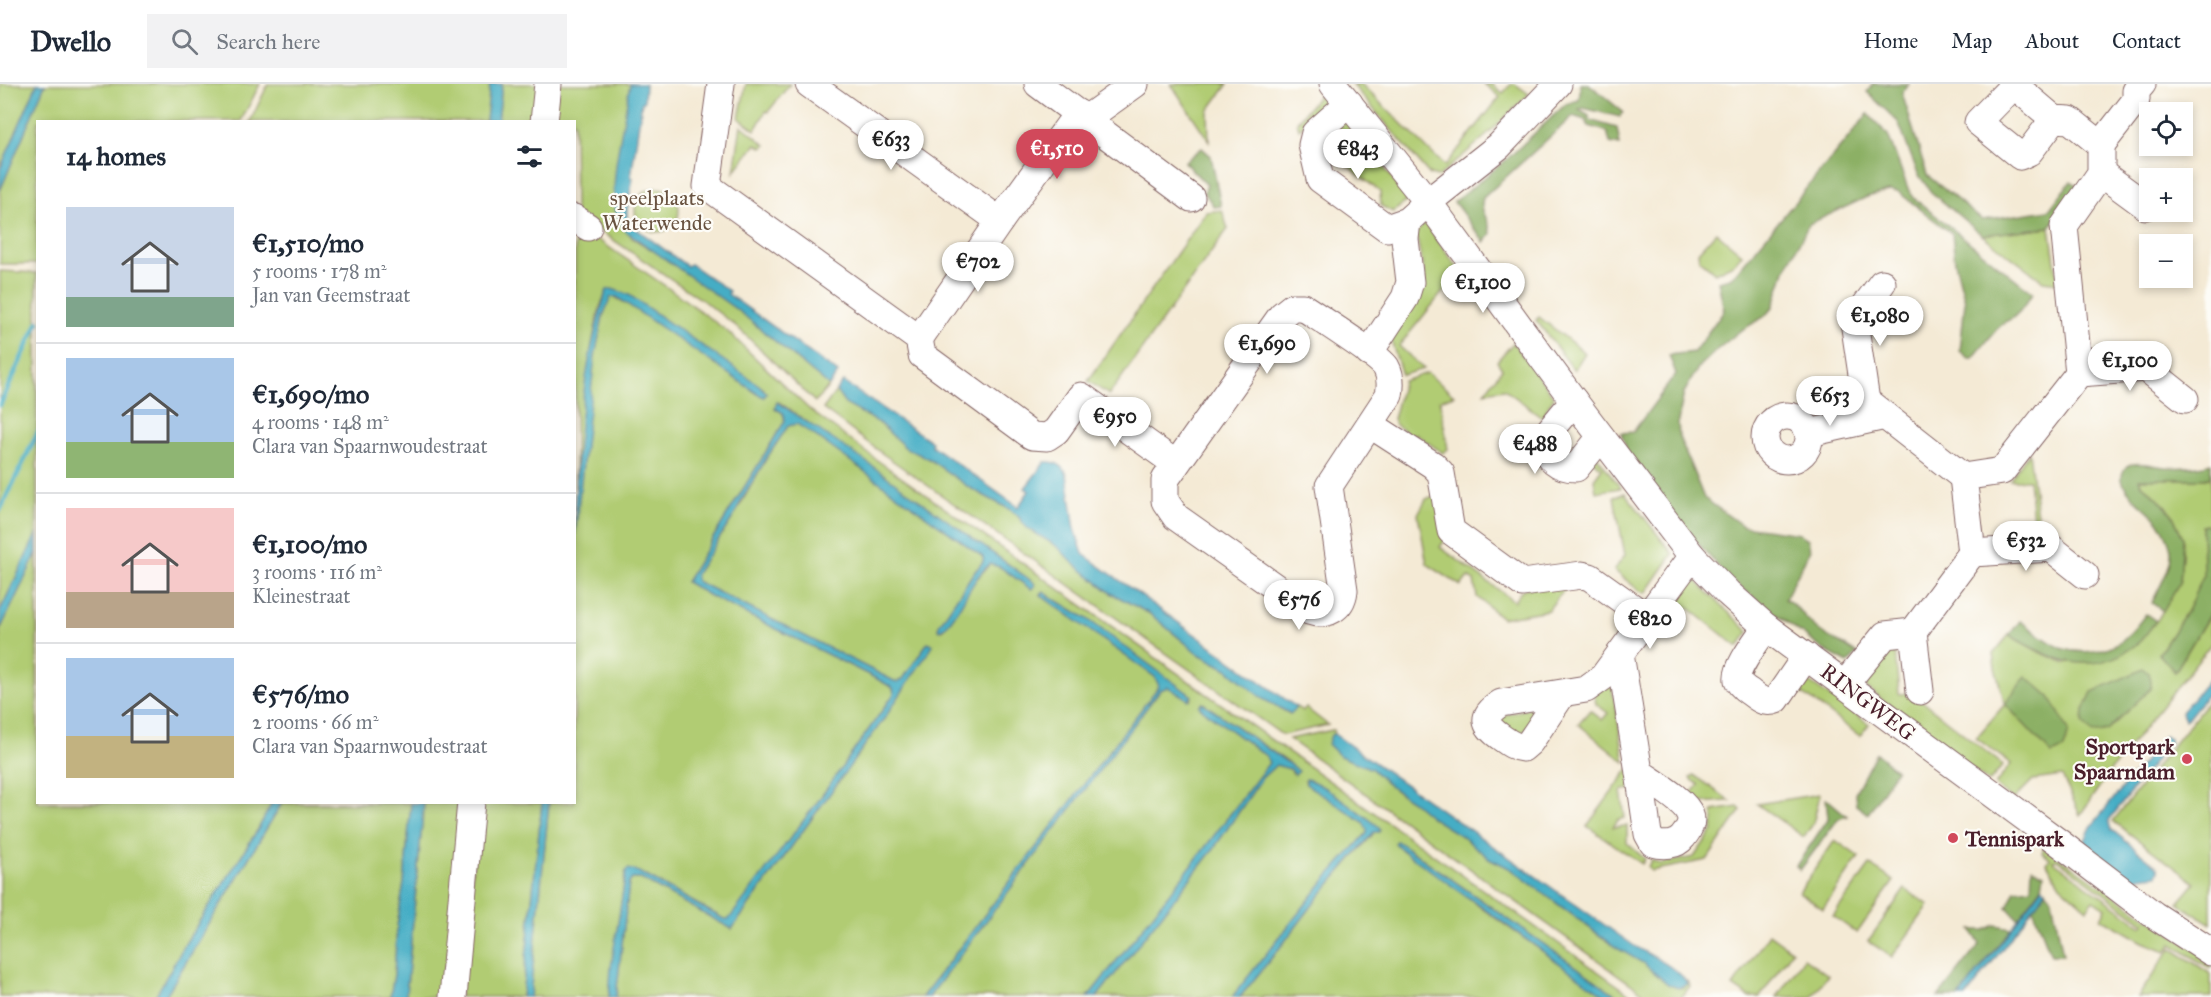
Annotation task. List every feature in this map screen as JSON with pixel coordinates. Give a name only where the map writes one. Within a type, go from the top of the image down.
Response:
[{"type":"street","points":[[544,120],[548,84]]},
{"type":"street","points":[[721,84],[707,186],[918,339],[922,355],[1032,436],[1047,437],[1056,431],[1081,396],[1176,464]]},
{"type":"street","points":[[809,84],[1000,221]]},
{"type":"street","points":[[1038,84],[1191,198]]},
{"type":"street","points":[[918,339],[1000,221],[1082,116],[1135,84]]},
{"type":"street","points":[[1963,477],[2002,471],[2079,373],[2064,226],[2101,173],[2101,145],[2136,100],[2136,91],[2142,84]]},
{"type":"street","points":[[1428,202],[1341,93],[1315,133],[1312,145],[1320,179],[1387,228],[1407,221],[1499,146],[1544,88]]},
{"type":"street","points":[[2054,119],[2070,120],[2101,145]]},
{"type":"street","points":[[2101,173],[2139,201]]},
{"type":"street","name":"RINGWEG","points":[[1428,202],[1601,437],[1692,555],[1728,593],[1766,627],[2154,915],[2211,952]]},
{"type":"street","points":[[1369,353],[1405,298],[1410,282],[1405,239],[1407,221]]},
{"type":"street","points":[[1882,283],[1854,321],[1866,401],[1963,477],[1972,553],[1913,633],[1920,691]]},
{"type":"street","points":[[1292,307],[1303,307],[1384,364],[1390,378],[1389,395],[1371,425],[1329,486],[1344,590],[1341,603],[1330,612],[1317,614],[1309,611],[1176,516],[1166,501],[1165,480],[1282,315],[1292,307]]},
{"type":"street","points":[[2079,373],[2146,368],[2185,399]]},
{"type":"street","points":[[1574,400],[1541,441],[1546,455],[1563,468],[1576,468],[1601,437]]},
{"type":"street","points":[[1809,433],[1885,416]]},
{"type":"street","points":[[1371,425],[1433,465],[1441,474],[1451,531],[1522,583],[1582,575],[1590,577],[1646,617]]},
{"type":"street","points":[[1972,553],[2051,548],[2085,575]]},
{"type":"street","points":[[1563,693],[1586,689],[1596,684],[1692,555]]},
{"type":"street","points":[[1766,627],[1738,669],[1738,680],[1752,694],[1769,703],[1776,700],[1806,656]]},
{"type":"street","points":[[1845,684],[1885,635],[1913,633]]},
{"type":"street","points":[[1620,654],[1639,772]]},
{"type":"street","points":[[453,997],[471,804]]},
{"type":"green space","points":[[0,84],[37,84],[0,169]]},
{"type":"green space","points":[[45,84],[260,84],[242,120],[36,120],[36,264],[0,264],[0,191]]},
{"type":"green space","points":[[268,84],[490,84],[486,120],[251,120]]},
{"type":"green space","points":[[502,84],[541,84],[537,120],[498,120]]},
{"type":"green space","points":[[556,84],[630,84],[615,180],[615,207],[632,238],[659,254],[740,312],[829,386],[815,402],[736,326],[702,300],[576,215],[576,120],[551,120]]},
{"type":"green space","points":[[746,84],[790,84],[768,112],[766,111],[755,130],[739,118]]},
{"type":"green space","points":[[1171,84],[1228,84],[1208,111],[1209,141]]},
{"type":"green space","points":[[1352,84],[1361,84],[1445,166],[1500,97],[1484,84],[1491,84],[1503,93],[1511,84],[1515,84],[1529,94],[1487,135],[1438,177],[1430,175]]},
{"type":"green space","points":[[1581,84],[1589,84],[1623,112],[1620,117],[1583,108],[1579,110],[1589,116],[1589,120],[1617,128],[1620,145],[1610,143],[1607,131],[1589,126],[1585,120],[1573,116],[1483,198],[1482,208],[1491,234],[1484,242],[1454,202],[1506,160],[1566,104],[1579,100]]},
{"type":"green space","points":[[1873,84],[1909,84],[1902,93],[1927,175],[1982,220],[2049,210],[2071,181],[2078,186],[2050,227],[1982,235],[1931,192],[1918,174],[1898,122],[1867,92]]},
{"type":"green space","points":[[1322,91],[1331,103],[1299,129],[1297,122]]},
{"type":"green space","points":[[1868,114],[1888,135],[1909,191],[1915,199],[2033,293],[2020,311],[2013,318],[2001,324],[1973,358],[1969,358],[1960,351],[1965,301],[1955,262],[1952,234],[1898,192],[1889,191],[1867,197],[1809,224],[1786,268],[1773,307],[1764,317],[1740,331],[1719,348],[1698,368],[1684,393],[1678,421],[1679,437],[1704,498],[1743,526],[1800,534],[1808,539],[1810,550],[1785,599],[1820,631],[1857,654],[1848,663],[1824,650],[1728,578],[1670,511],[1629,456],[1621,433],[1633,432],[1676,374],[1669,355],[1694,352],[1724,310],[1718,281],[1730,278],[1736,273]]},
{"type":"green space","points":[[1348,119],[1408,200],[1393,212],[1381,206],[1380,192],[1337,157],[1335,144],[1322,146],[1322,139]]},
{"type":"green space","points":[[741,125],[766,145],[763,148],[756,144],[734,172]]},
{"type":"green space","points":[[1202,148],[1211,156],[1221,206],[1214,207],[1204,192],[1207,185],[1184,162]]},
{"type":"green space","name":"speelplaats Waterwende","points":[[657,188],[666,189],[673,194],[678,201],[678,219],[673,226],[666,231],[657,232],[648,231],[641,226],[636,219],[635,210],[636,201],[641,194],[648,189]]},
{"type":"green space","points":[[1222,210],[1228,229],[1109,395],[1088,381],[1206,212]]},
{"type":"green space","points":[[1425,223],[1460,271],[1399,346],[1424,369],[1402,375],[1390,337],[1425,279],[1416,233]]},
{"type":"green space","points":[[576,225],[727,331],[810,410],[877,460],[1634,997],[1619,997],[1406,847],[1402,850],[1607,997],[1240,997],[1318,898],[1373,834],[1363,822],[1367,833],[1324,881],[1232,997],[1097,997],[1212,851],[1262,778],[1276,765],[1290,769],[1293,774],[1289,763],[1203,703],[1203,710],[1266,756],[1269,763],[1088,997],[929,997],[1160,690],[1168,687],[1191,699],[1192,697],[1086,618],[1043,592],[1041,594],[1043,597],[1155,677],[1159,686],[922,997],[616,997],[629,883],[632,879],[641,879],[732,929],[886,716],[928,642],[903,679],[898,682],[894,681],[696,581],[697,572],[788,426],[797,424],[810,432],[983,557],[983,562],[938,627],[943,630],[974,582],[990,564],[1000,567],[1031,589],[1035,586],[1007,563],[779,402],[775,408],[783,413],[785,421],[686,582],[881,681],[893,688],[894,694],[732,917],[728,920],[724,919],[645,875],[625,874],[609,997],[530,997],[549,804],[576,804],[576,524],[587,408],[599,334],[606,308],[613,296],[758,394],[764,389],[629,295],[608,290],[598,314],[582,414],[576,477]],"holes":[[[1305,781],[1312,781],[1351,808],[1363,822],[1306,784]]]},
{"type":"green space","points":[[2050,227],[2058,283],[2043,281],[1982,235]]},
{"type":"green space","points":[[1716,232],[1742,254],[1735,263],[1715,273],[1699,259],[1698,252]]},
{"type":"green space","points":[[0,271],[36,273],[36,535],[0,611]]},
{"type":"green space","points":[[1539,317],[1585,353],[1574,370],[1536,320]]},
{"type":"green space","points":[[1513,343],[1554,397],[1542,417],[1504,389],[1485,392],[1502,369],[1497,361]]},
{"type":"green space","points":[[1427,373],[1454,395],[1440,400],[1448,449],[1443,453],[1416,434],[1414,438],[1395,424],[1393,419],[1403,381]]},
{"type":"green space","points":[[836,391],[845,404],[878,422],[906,448],[929,459],[970,488],[1009,509],[1027,528],[1058,547],[1072,562],[1111,593],[1150,614],[1199,654],[1227,669],[1263,699],[1290,714],[1296,707],[1303,711],[1306,708],[1328,725],[1281,734],[883,454],[823,409]]},
{"type":"green space","points":[[2029,452],[2040,539],[2035,540],[2034,532],[2002,534],[2002,532],[2034,529],[2029,480],[2010,480]]},
{"type":"green space","points":[[1597,456],[1621,488],[1596,492],[1594,479],[1602,468],[1591,460]]},
{"type":"green space","points":[[2211,463],[2211,477],[2205,479],[2139,479],[2141,484],[2172,514],[2183,538],[2180,581],[2163,611],[2152,603],[2169,564],[2171,551],[2169,544],[2158,521],[2124,485],[2123,472],[2132,464],[2183,467]]},
{"type":"green space","points":[[2211,477],[2211,524],[2202,526],[2204,576],[2187,611],[2159,654],[2175,672],[2211,612],[2211,644],[2111,770],[2080,815],[2062,776],[2033,780],[2013,800],[1995,785],[2011,764],[1976,738],[2005,704],[1993,654],[2009,635],[2041,653],[2066,663],[2139,642],[2158,619],[2180,581],[2183,538],[2172,514],[2141,484],[2139,478],[2205,479]]},
{"type":"green space","points":[[1625,493],[1673,554],[1646,593],[1640,591],[1614,570],[1625,555],[1614,497]]},
{"type":"green space","points":[[1438,494],[1445,540],[1440,547],[1514,601],[1523,589],[1571,581],[1548,610],[1502,618],[1477,597],[1474,581],[1468,577],[1461,586],[1427,564],[1418,514],[1426,499]]},
{"type":"green space","points":[[2211,524],[2211,612],[2175,672],[2159,654],[2187,611],[2203,576],[2202,526]]},
{"type":"green space","points":[[36,555],[36,804],[271,804],[155,997],[0,997],[0,630]]},
{"type":"green space","points":[[1695,580],[1749,632],[1738,647],[1676,598],[1690,581]]},
{"type":"green space","points":[[2146,614],[2156,621],[2143,638],[2121,654],[2105,661],[2073,662],[2057,658],[2009,635],[2020,621],[2064,649],[2081,652],[2098,650],[2121,641]]},
{"type":"green space","points":[[1889,643],[1891,651],[1895,651],[1899,694],[1912,693],[2003,765],[1989,782],[1866,687],[1861,677],[1867,668],[1874,672],[1885,657],[1879,652]]},
{"type":"green space","points":[[2143,669],[2149,673],[2151,688],[2107,731],[2093,734],[2083,723],[2084,710],[2092,692]]},
{"type":"green space","points":[[2026,676],[2050,697],[2069,731],[2064,749],[2052,754],[2005,704]]},
{"type":"green space","points":[[1806,680],[1869,724],[1860,736],[1798,690]]},
{"type":"green space","points":[[1611,682],[1625,762],[1578,724],[1590,710],[1602,720],[1608,713],[1596,704],[1594,693]]},
{"type":"green space","name":"Sportpark Spaarndam","points":[[2211,697],[2211,924],[2178,903],[2195,883],[2113,821]]},
{"type":"green space","points":[[1551,702],[1518,738],[1498,722],[1498,717]]},
{"type":"green space","points":[[1333,730],[1334,734],[1331,735],[1340,756],[1372,769],[1396,791],[1432,818],[1463,837],[1489,858],[1511,869],[1608,942],[1643,963],[1668,984],[1678,988],[1683,987],[1687,981],[1690,986],[1682,997],[1649,997],[1289,739]]},
{"type":"green space","points":[[1876,753],[1896,770],[1868,814],[1856,805],[1855,793]]},
{"type":"green space","points":[[1631,766],[1635,788],[1621,791],[1625,818],[1618,820],[1613,827],[1627,826],[1627,843],[1645,859],[1642,864],[1587,826]]},
{"type":"green space","points":[[1694,775],[1730,801],[1697,803],[1691,795],[1699,785],[1690,778]]},
{"type":"green space","points":[[1820,794],[1813,824],[1804,837],[1757,804]]},
{"type":"green space","points":[[1826,798],[1847,816],[1838,819],[1800,870],[1796,866],[1828,819]]},
{"type":"green space","points":[[281,804],[411,804],[390,997],[165,997]]},
{"type":"green space","points":[[424,804],[464,804],[446,997],[406,997]]},
{"type":"green space","points":[[479,804],[542,804],[522,997],[460,997]]},
{"type":"green space","points":[[1738,807],[1741,810],[1707,860],[1651,871],[1648,867],[1651,860],[1661,864],[1694,857],[1713,830],[1713,811]]},
{"type":"green space","points":[[1835,840],[1859,857],[1823,909],[1799,892]]},
{"type":"green space","points":[[2044,847],[2211,961],[2211,969],[2172,944],[2166,951],[2143,942],[2101,918],[2106,908],[2094,900],[2087,909],[2060,885],[2047,863],[2050,859],[2042,853]],"holes":[[[2057,859],[2144,923],[2142,926],[2054,861]]]},
{"type":"green space","points":[[1870,865],[1894,881],[1857,933],[1833,916]]},
{"type":"green space","points":[[2032,868],[2044,874],[2042,887],[2018,919],[2007,907],[2015,890],[2031,888]]},
{"type":"green space","points":[[1905,889],[1929,905],[1892,957],[1868,941]]},
{"type":"green space","points":[[2046,890],[2052,899],[2063,955],[2051,955],[2033,908]]},
{"type":"green space","points":[[1995,925],[2011,928],[1959,997],[1938,997],[1980,944],[1971,930],[1985,930]]},
{"type":"green space","points":[[1769,934],[1792,951],[1760,997],[1749,997],[1733,986]]},
{"type":"green space","points":[[2171,948],[2211,974],[2211,997],[2138,997]]},
{"type":"green space","points":[[1804,958],[1828,975],[1812,997],[1777,997]]},
{"type":"water","points":[[37,84],[45,84],[0,191],[0,169]]},
{"type":"water","points":[[490,84],[502,84],[498,120],[486,120]]},
{"type":"water","points":[[630,84],[645,84],[627,210],[630,224],[687,266],[690,264],[729,291],[728,294],[838,373],[829,386],[740,312],[624,230],[615,209],[614,196],[619,147]]},
{"type":"water","points":[[612,289],[629,295],[759,385],[767,393],[764,397],[758,394],[617,297],[611,297],[603,316],[595,356],[576,527],[576,476],[585,383],[597,323],[607,290]]},
{"type":"water","points":[[843,382],[932,442],[931,445],[1018,507],[1029,491],[1025,488],[1045,462],[1061,466],[1067,475],[1075,529],[1083,554],[1296,707],[1291,714],[1263,699],[1227,669],[1199,654],[1150,614],[1111,593],[1072,562],[1058,547],[1027,528],[1009,509],[970,488],[929,459],[906,448],[878,422],[845,404],[836,391]]},
{"type":"water","points":[[777,402],[868,463],[1034,583],[1035,586],[1031,589],[1000,567],[990,564],[976,580],[948,624],[941,630],[938,629],[972,575],[983,562],[983,557],[810,432],[797,424],[788,426],[697,572],[696,581],[894,681],[898,682],[903,679],[928,642],[933,645],[886,716],[732,929],[641,879],[632,879],[629,883],[616,997],[609,997],[611,967],[626,871],[628,869],[637,871],[724,919],[729,919],[816,804],[894,694],[893,688],[881,681],[686,582],[785,421],[783,413],[775,408]]},
{"type":"water","points":[[36,535],[36,555],[0,630],[0,611]]},
{"type":"water","points":[[1043,592],[1086,618],[1192,696],[1189,700],[1168,687],[1160,690],[929,997],[922,997],[1159,686],[1155,677],[1043,597],[1041,595]]},
{"type":"water","points":[[2211,677],[2211,690],[2185,720],[2181,712]]},
{"type":"water","points":[[1203,703],[1299,771],[1295,775],[1290,769],[1276,765],[1262,778],[1212,851],[1097,997],[1088,997],[1269,763],[1266,756],[1203,710],[1199,706]]},
{"type":"water","points":[[1334,734],[1633,945],[1679,973],[1687,984],[1678,988],[1668,984],[1643,963],[1617,948],[1511,869],[1489,858],[1463,837],[1432,818],[1391,787],[1372,769],[1340,756],[1328,744],[1331,735]]},
{"type":"water","points":[[2164,736],[2170,739],[2170,742],[2109,820],[2112,830],[2158,867],[2157,875],[2138,877],[2136,884],[2134,878],[2130,878],[2098,855],[2085,840],[2091,827]]},
{"type":"water","points":[[1306,779],[1342,799],[1378,826],[1380,830],[1374,832],[1318,898],[1240,997],[1232,997],[1324,881],[1367,833],[1363,822],[1306,784]]},
{"type":"water","points":[[271,804],[281,804],[165,997],[155,997],[187,941],[257,831]]},
{"type":"water","points":[[411,804],[424,804],[406,997],[390,997],[394,975],[397,926],[404,883]]},
{"type":"water","points":[[542,804],[549,804],[530,997],[522,997]]},
{"type":"water","points":[[1397,841],[1619,997],[1607,997],[1587,983],[1402,850],[1395,843]]},
{"type":"water","points":[[2043,887],[2046,891],[1966,997],[1959,997]]},
{"type":"waterway","points":[[0,405],[36,326]]},
{"type":"waterway","points":[[0,510],[36,436]]},
{"type":"place","name":"Sportpark Spaarndam","points":[[2187,759]]},
{"type":"place","name":"Tennispark","points":[[1953,838]]}]
